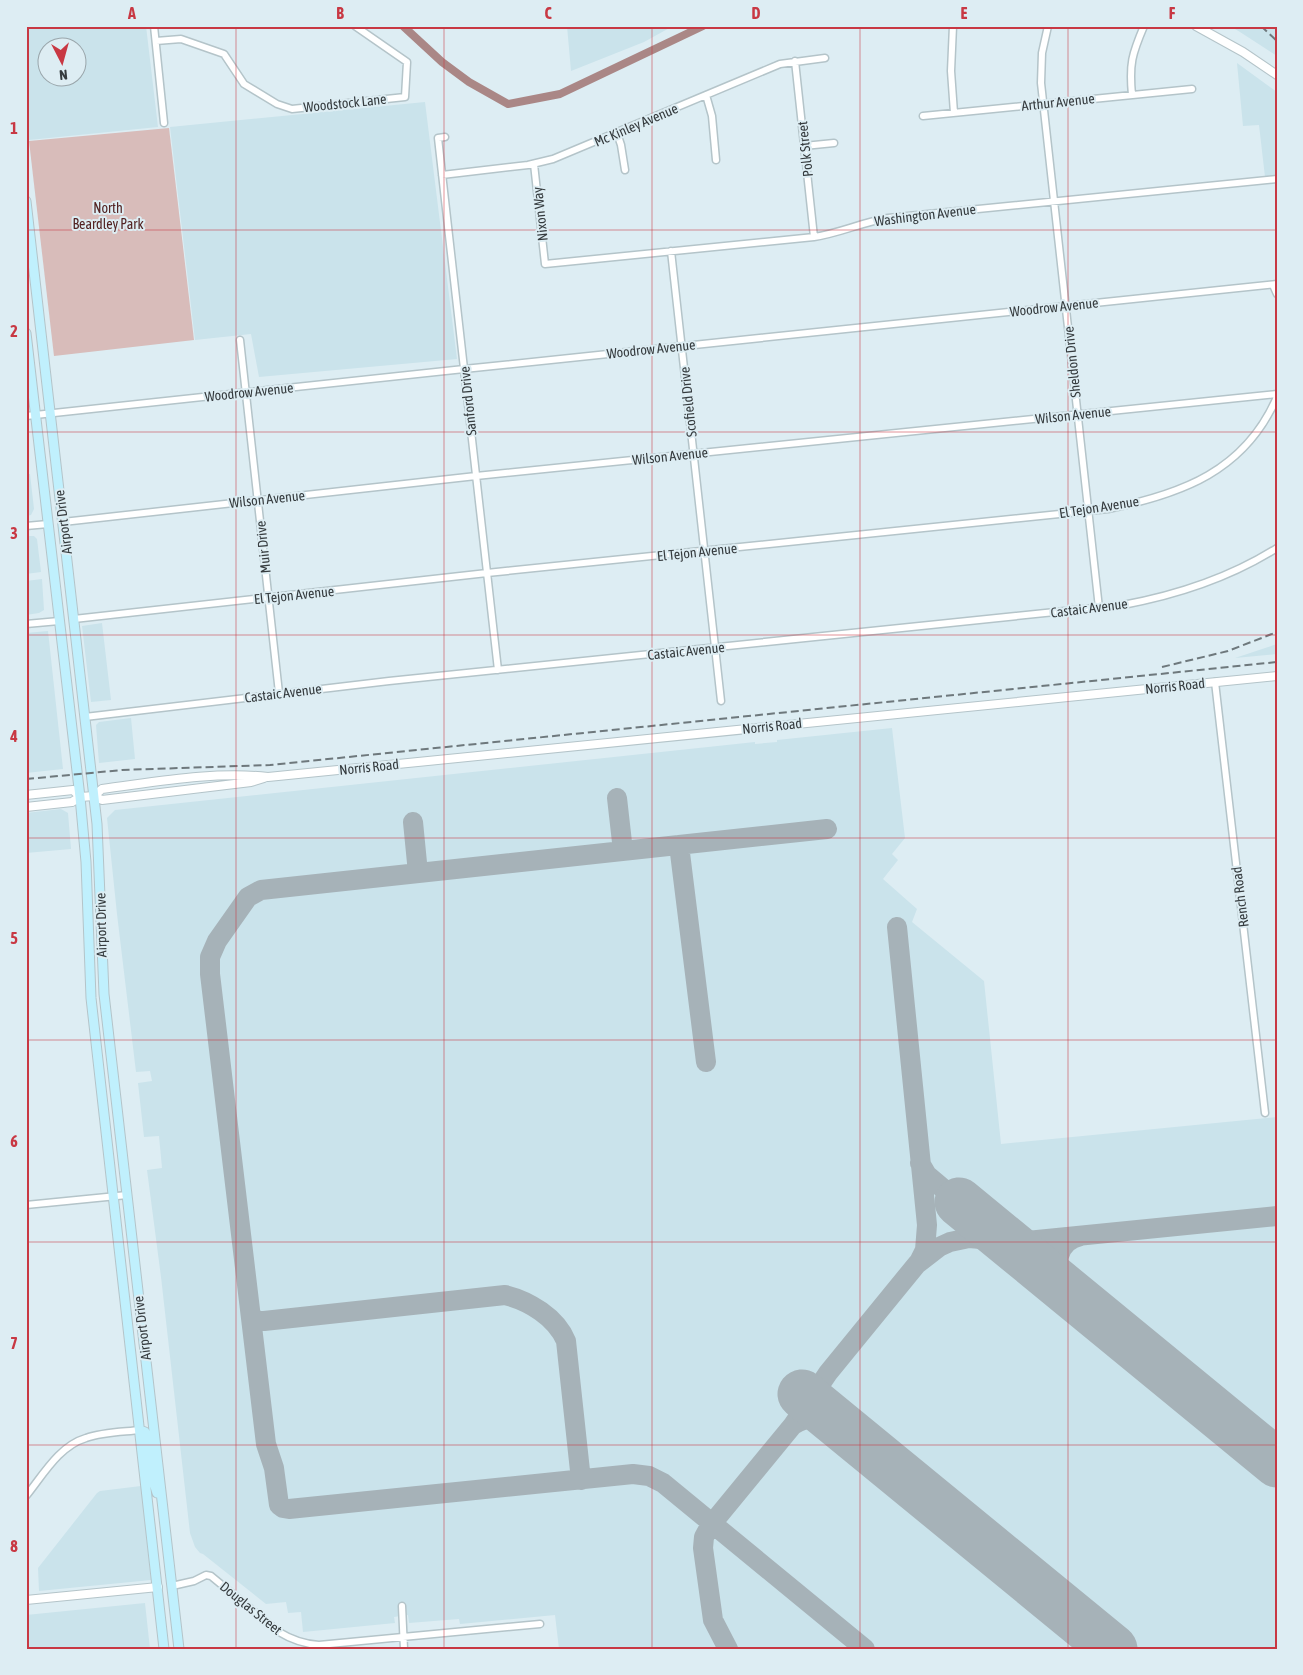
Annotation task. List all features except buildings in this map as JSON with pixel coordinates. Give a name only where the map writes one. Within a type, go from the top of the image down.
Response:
[{"type":"main road","name":"Airport Drive","points":[[26,201],[94,796],[99,850],[103,986],[178,1649]]},
{"type":"main road","name":"Airport Drive","points":[[26,333],[31,416],[48,524],[80,797],[86,862],[91,998],[164,1649]]},
{"type":"main road","points":[[140,1430],[145,1432],[147,1436],[152,1477],[163,1510]]},
{"type":"street","points":[[154,26],[164,123]]},
{"type":"street","name":"Woodstock Lane","points":[[156,41],[181,39],[224,54],[244,84],[277,104],[292,108],[405,97],[407,62],[355,26]]},
{"type":"street","points":[[953,26],[951,71],[954,113]]},
{"type":"street","name":"Sheldon Drive","points":[[1048,26],[1042,53],[1043,104],[1099,608]]},
{"type":"street","points":[[1132,95],[1131,59],[1144,26]]},
{"type":"street","points":[[1196,26],[1237,48],[1277,75]]},
{"type":"street","name":"Mc Kinley Avenue","points":[[442,175],[534,164],[569,154],[780,64],[825,58]]},
{"type":"street","name":"Polk Street","points":[[795,61],[814,237]]},
{"type":"street","name":"Arthur Avenue","points":[[923,116],[1192,89]]},
{"type":"street","points":[[706,95],[712,116],[716,160]]},
{"type":"street","points":[[617,133],[625,170]]},
{"type":"street","name":"Sanford Drive","points":[[445,137],[438,138],[498,670]]},
{"type":"street","points":[[804,146],[834,143]]},
{"type":"street","name":"Nixon Way","points":[[534,164],[545,264]]},
{"type":"street","name":"Washington Avenue","points":[[545,264],[814,237],[836,233],[879,220],[1277,179]]},
{"type":"street","name":"Scofield Drive","points":[[671,252],[721,701]]},
{"type":"street","points":[[1275,284],[1277,294]]},
{"type":"street","name":"Woodrow Avenue","points":[[31,416],[464,368],[1275,284]]},
{"type":"street","name":"Muir Drive","points":[[240,340],[279,693]]},
{"type":"street","name":"Wilson Avenue","points":[[63,522],[476,476],[1277,395]]},
{"type":"street","name":"El Tejon Avenue","points":[[74,619],[487,573],[1115,507],[1150,499],[1216,471],[1241,452],[1253,438],[1270,413],[1277,395]]},
{"type":"street","points":[[26,526],[48,524]]},
{"type":"street","name":"Castaic Avenue","points":[[85,717],[279,693],[1099,608],[1144,601],[1199,585],[1238,569],[1277,548]]},
{"type":"street","points":[[26,624],[59,621]]},
{"type":"street","name":"Norris Road","points":[[26,807],[72,802],[80,797],[94,796],[102,800],[251,782],[268,777],[1277,676]]},
{"type":"street","name":"Rench Road","points":[[1215,682],[1265,1112]]},
{"type":"street","name":"Norris Road","points":[[94,796],[102,789],[177,780],[246,775],[268,777]]},
{"type":"street","name":"Norris Road","points":[[26,795],[73,790],[80,797]]},
{"type":"street","points":[[26,1205],[126,1195]]},
{"type":"street","points":[[26,1496],[60,1454],[76,1442],[95,1435],[140,1430]]},
{"type":"street","name":"Douglas Street","points":[[172,1586],[194,1581],[206,1575],[211,1576],[279,1632],[289,1638],[309,1644],[319,1645],[540,1624]]},
{"type":"street","points":[[26,1600],[158,1587]]},
{"type":"street","points":[[402,1606],[404,1649]]},
{"type":"shaded area","points":[[26,26],[146,26],[158,127],[29,140],[26,117]]},
{"type":"shaded area","points":[[567,26],[673,26],[644,42],[571,71]]},
{"type":"shaded area","points":[[1230,26],[1277,26],[1277,56],[1240,32]]},
{"type":"shaded area","points":[[1237,63],[1277,92],[1277,175],[1265,177],[1259,125],[1243,126]]},
{"type":"shaded area","points":[[425,102],[457,359],[259,377],[251,334],[195,340],[170,127]]},
{"type":"shaded area","points":[[26,474],[30,474],[34,509],[31,515],[26,516]]},
{"type":"shaded area","points":[[26,536],[34,536],[37,539],[41,572],[26,574]]},
{"type":"shaded area","points":[[42,579],[44,610],[39,613],[26,615],[26,581]]},
{"type":"shaded area","points":[[102,623],[111,700],[91,702],[82,626]]},
{"type":"shaded area","points":[[48,631],[63,769],[26,773],[26,633]]},
{"type":"shaded area","points":[[1277,644],[1277,654],[1235,658]]},
{"type":"shaded area","points":[[131,718],[135,759],[99,763],[96,725],[99,722]]},
{"type":"shaded area","points":[[892,728],[905,838],[892,854],[898,860],[883,879],[917,909],[912,922],[984,981],[1001,1144],[1277,1117],[1277,1649],[559,1649],[555,1615],[460,1624],[459,1619],[409,1623],[408,1615],[394,1617],[395,1623],[303,1632],[301,1612],[288,1613],[286,1602],[266,1604],[200,1553],[195,1547],[190,1533],[147,1170],[162,1168],[159,1136],[144,1137],[138,1083],[152,1081],[150,1071],[136,1072],[107,818],[115,810],[755,742],[755,744],[777,742],[777,740]]},
{"type":"shaded area","points":[[61,809],[68,813],[71,849],[26,853],[26,813]]},
{"type":"shaded area","points":[[141,1486],[151,1580],[39,1591],[38,1568],[97,1493],[100,1491]]},
{"type":"shaded area","points":[[145,1603],[150,1649],[26,1649],[26,1615]]},
{"type":"green space","name":"North Beardley Park","points":[[169,128],[194,340],[54,356],[29,141]]},
{"type":"waterway","points":[[403,26],[442,62],[469,82],[508,104],[560,94],[703,26]]},
{"type":"taxiway","points":[[617,798],[623,851]]},
{"type":"taxiway","points":[[413,822],[418,873]]},
{"type":"taxiway","points":[[827,829],[261,890],[248,897],[217,941],[210,957],[210,974],[266,1444],[274,1468],[279,1505],[289,1509],[633,1474],[649,1476],[663,1483],[865,1649]]},
{"type":"taxiway","points":[[679,845],[706,1062]]},
{"type":"taxiway","points":[[897,927],[927,1225],[925,1250],[919,1262]]},
{"type":"taxiway","points":[[920,1163],[927,1175],[959,1202]]},
{"type":"taxiway","points":[[870,1452],[843,1429],[825,1419],[805,1419],[793,1425],[828,1373],[917,1264],[939,1247],[950,1242],[969,1238],[1017,1242],[1277,1216]]},
{"type":"taxiway","points":[[1081,1236],[1067,1243],[1060,1252],[1058,1272],[1061,1282],[1080,1302],[1122,1335]]},
{"type":"taxiway","points":[[999,1242],[1014,1250],[1066,1292]]},
{"type":"taxiway","points":[[251,1315],[256,1321],[264,1321],[505,1295],[523,1301],[549,1317],[566,1341],[581,1480]]},
{"type":"taxiway","points":[[728,1649],[713,1620],[703,1548],[704,1537],[710,1526],[793,1425]]},
{"type":"runway","points":[[959,1202],[1277,1463]]},
{"type":"runway","points":[[802,1394],[1113,1649]]},
{"type":"railway","points":[[1261,26],[1277,41]]},
{"type":"railway","points":[[1162,667],[1228,651],[1277,632]]},
{"type":"railway","points":[[26,779],[122,770],[270,765],[1277,662]]}]
